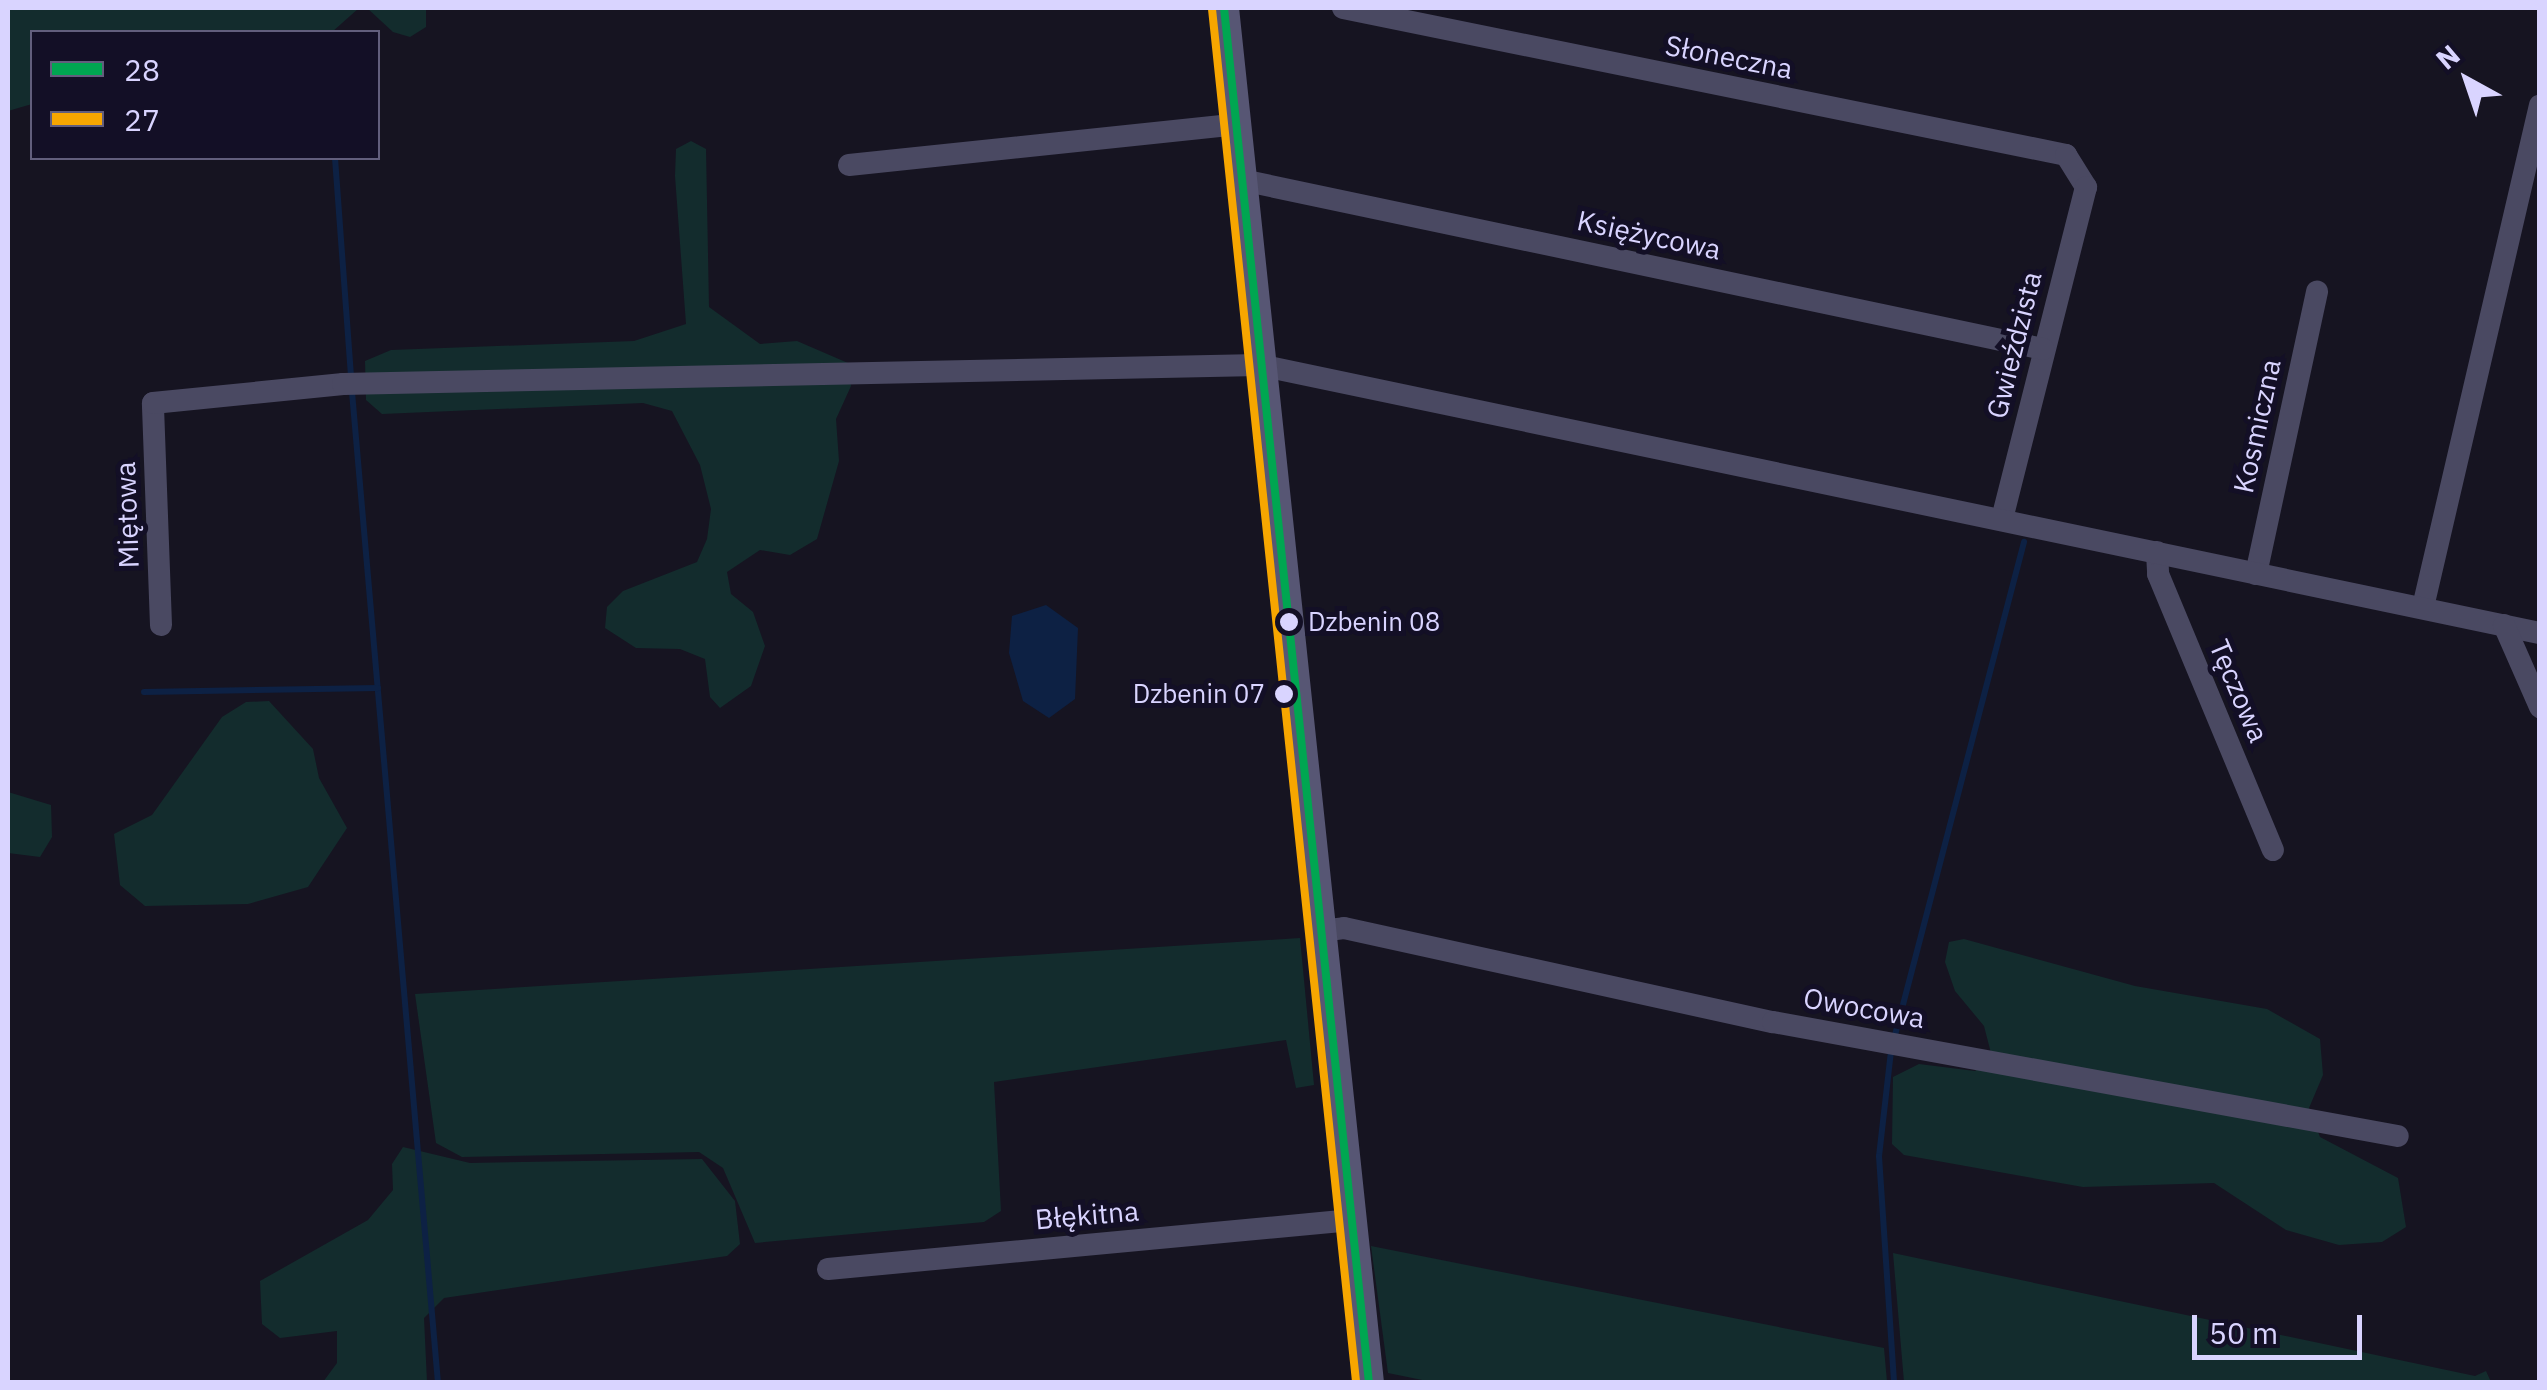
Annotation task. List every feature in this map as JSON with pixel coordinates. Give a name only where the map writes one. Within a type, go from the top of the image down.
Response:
[{"type":"street","points":[[1224,8],[1370,1382]]},
{"type":"street","name":"Słoneczna","points":[[1343,8],[2066,154],[2086,188]]},
{"type":"street","points":[[2423,607],[2540,106]]},
{"type":"street","points":[[850,165],[1236,124]]},
{"type":"street","name":"Księżycowa","points":[[1242,180],[2043,349]]},
{"type":"street","name":"Gwieździsta","points":[[2002,519],[2086,188]]},
{"type":"street","name":"Kosmiczna","points":[[2256,574],[2317,290]]},
{"type":"street","points":[[1259,365],[2540,633]]},
{"type":"street","name":"Miętowa","points":[[161,626],[153,403],[343,384],[1259,365]]},
{"type":"street","name":"Tęczowa","points":[[2157,552],[2158,574],[2273,850]]},
{"type":"street","points":[[2504,625],[2540,708]]},
{"type":"street","name":"Owocowa","points":[[1321,930],[1344,928],[1773,1022],[2398,1136]]},
{"type":"street","name":"Błękitna","points":[[828,1269],[1352,1220]]},
{"type":"green space","points":[[8,8],[359,8],[334,30],[30,30],[30,105],[8,111]]},
{"type":"green space","points":[[367,8],[426,8],[426,27],[410,37],[393,32]]},
{"type":"green space","points":[[691,141],[706,149],[709,307],[760,344],[797,341],[848,363],[851,386],[836,419],[839,461],[817,539],[790,555],[760,550],[727,572],[731,594],[753,612],[765,646],[751,686],[720,708],[710,697],[705,659],[680,649],[636,648],[605,628],[607,607],[623,591],[697,562],[707,539],[711,509],[700,465],[672,411],[643,403],[382,414],[366,400],[365,361],[391,350],[634,341],[686,324],[675,176],[676,149]]},
{"type":"green space","points":[[269,701],[313,749],[319,778],[347,828],[308,887],[248,904],[145,906],[120,885],[114,834],[152,815],[222,717],[246,702]]},
{"type":"green space","points":[[8,792],[51,805],[52,837],[40,857],[8,853]]},
{"type":"green space","points":[[1300,938],[1314,1085],[1296,1088],[1286,1040],[994,1082],[1001,1211],[984,1222],[755,1243],[723,1168],[699,1152],[462,1157],[436,1143],[415,994]]},
{"type":"green space","points":[[1964,939],[2135,986],[2267,1009],[2320,1039],[2323,1075],[2309,1108],[2320,1137],[2398,1178],[2406,1227],[2382,1242],[2339,1245],[2286,1230],[2214,1183],[2083,1187],[1904,1155],[1892,1144],[1893,1077],[1919,1064],[1975,1071],[1992,1057],[1984,1026],[1955,991],[1945,962],[1949,942]]},
{"type":"green space","points":[[403,1147],[470,1163],[702,1159],[735,1201],[740,1244],[727,1256],[444,1298],[424,1318],[427,1382],[323,1382],[337,1363],[337,1331],[280,1338],[262,1324],[260,1281],[368,1220],[393,1190],[392,1164]]},
{"type":"green space","points":[[1371,1246],[1884,1348],[1887,1382],[1432,1382],[1388,1373]]},
{"type":"green space","points":[[1893,1253],[2475,1376],[2486,1371],[2491,1382],[1904,1382]]},
{"type":"water","points":[[1046,605],[1078,628],[1075,699],[1049,718],[1023,701],[1009,653],[1012,616]]},
{"type":"waterway","points":[[335,160],[351,376]]},
{"type":"waterway","points":[[352,392],[438,1382]]},
{"type":"waterway","points":[[1894,1039],[2024,542]]},
{"type":"waterway","points":[[144,692],[378,688]]},
{"type":"waterway","points":[[1891,1051],[1879,1156],[1894,1382]]},
{"type":"transit line","name":"28","points":[[1224,8],[1369,1382]]},
{"type":"transit line","name":"27","points":[[1212,9],[1356,1382]]},
{"type":"place","name":"Dzbenin 08","points":[[1289,622]]},
{"type":"place","name":"Dzbenin 07","points":[[1284,694]]}]
